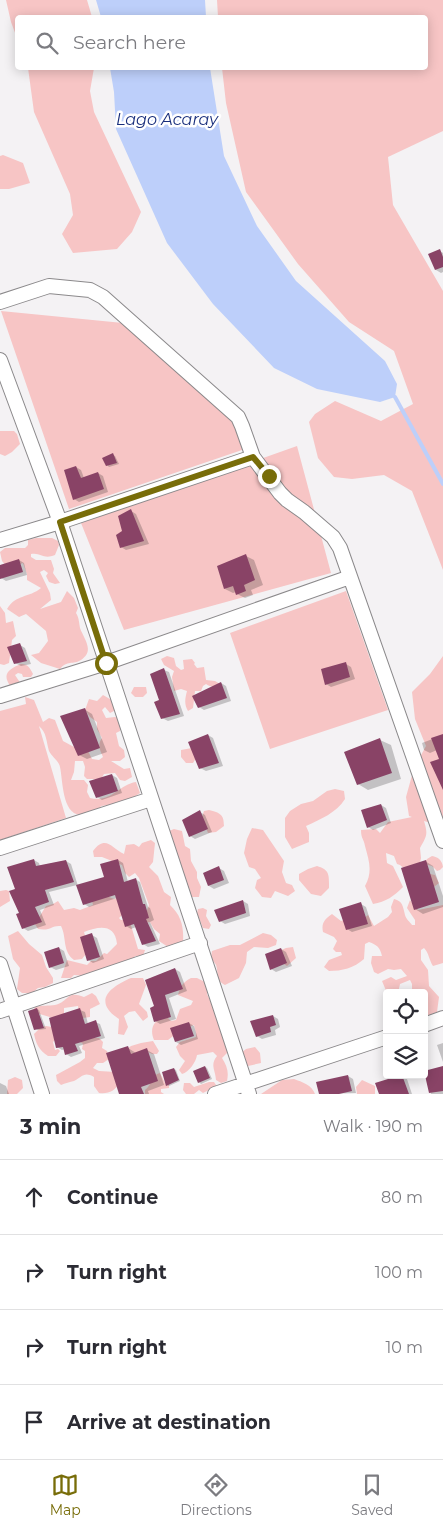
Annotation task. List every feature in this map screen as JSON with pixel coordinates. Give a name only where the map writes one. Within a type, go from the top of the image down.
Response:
[{"type":"street","points":[[0,302],[49,286],[90,290],[103,297],[238,418],[253,457],[280,493],[333,537],[340,548],[443,842]]},
{"type":"street","points":[[0,360],[60,522],[248,1089]]},
{"type":"street","points":[[0,540],[60,522],[253,457]]},
{"type":"street","points":[[0,696],[106,663],[350,577]]},
{"type":"street","points":[[0,848],[151,799]]},
{"type":"street","points":[[0,1011],[200,943]]},
{"type":"street","points":[[0,964],[42,1094]]},
{"type":"street","points":[[428,1024],[443,1018]]},
{"type":"street","points":[[216,1094],[248,1089],[383,1038]]},
{"type":"shaded area","points":[[6,0],[87,0],[91,15],[15,15],[15,33]]},
{"type":"shaded area","points":[[217,0],[443,0],[443,131],[388,157],[393,205],[443,291],[443,570],[412,491],[384,475],[352,479],[334,477],[318,458],[309,422],[315,414],[335,401],[381,421],[413,404],[394,351],[349,322],[298,264],[246,192],[226,103],[222,70],[428,70],[428,15],[218,15]]},
{"type":"shaded area","points":[[28,70],[94,70],[90,91],[94,112],[141,212],[132,232],[117,249],[73,253],[62,234],[73,215],[70,194],[34,112]]},
{"type":"shaded area","points":[[3,155],[23,163],[30,183],[9,189],[0,189],[0,156]]},
{"type":"shaded area","points":[[1,311],[123,323],[254,439],[257,445],[69,509]]},
{"type":"shaded area","points":[[0,431],[14,431],[20,444],[5,456],[0,454]]},
{"type":"shaded area","points":[[297,446],[331,573],[124,630],[81,523]]},
{"type":"shaded area","points":[[52,538],[58,541],[59,545],[55,555],[31,554],[31,557],[36,560],[51,560],[54,569],[53,573],[60,583],[49,582],[46,576],[48,573],[44,570],[40,572],[50,593],[51,600],[40,609],[61,602],[67,591],[74,598],[78,608],[76,613],[88,649],[81,660],[65,664],[60,669],[41,663],[31,655],[39,653],[48,641],[46,631],[26,614],[19,617],[7,609],[14,601],[41,588],[27,580],[23,563],[7,567],[2,561],[0,552],[5,548],[25,548],[28,545],[28,540]]},
{"type":"shaded area","points":[[346,591],[388,710],[270,749],[230,633]]},
{"type":"shaded area","points":[[0,606],[5,613],[6,623],[13,621],[16,636],[12,640],[9,663],[4,665],[0,664]]},
{"type":"shaded area","points":[[167,656],[174,658],[176,666],[181,670],[184,669],[183,660],[192,659],[197,668],[204,667],[206,680],[215,681],[220,684],[213,687],[206,684],[201,691],[195,691],[193,708],[188,711],[185,701],[187,691],[181,689],[174,691],[172,677],[174,671],[164,665],[161,659]]},
{"type":"shaded area","points":[[443,656],[443,831],[424,821],[426,835],[420,848],[421,858],[419,867],[425,873],[435,875],[439,883],[430,890],[397,864],[394,856],[386,853],[387,863],[393,866],[403,887],[390,898],[373,904],[365,886],[369,876],[369,866],[361,830],[376,829],[380,833],[388,822],[412,817],[409,816],[406,797],[414,768],[426,746],[415,719],[412,692],[430,674]]},
{"type":"shaded area","points":[[21,664],[28,667],[33,674],[31,677],[23,677],[22,674],[18,673],[15,675],[21,684],[11,687],[7,679],[8,672]]},
{"type":"shaded area","points":[[134,687],[146,687],[147,693],[143,697],[135,697],[131,693]]},
{"type":"shaded area","points":[[103,695],[115,702],[116,710],[110,713],[105,707],[102,710],[106,718],[115,717],[121,719],[122,725],[120,731],[116,733],[119,746],[124,750],[125,757],[120,761],[111,761],[124,769],[130,768],[132,777],[125,781],[120,780],[115,773],[104,774],[101,779],[87,779],[84,776],[85,767],[83,761],[75,761],[71,780],[84,780],[88,785],[87,792],[90,798],[104,798],[124,786],[136,782],[140,793],[122,802],[101,806],[99,810],[87,814],[80,815],[74,813],[64,796],[59,765],[49,751],[45,734],[39,726],[66,818],[0,840],[0,711],[26,704],[25,697],[34,700],[43,722],[49,718],[55,720],[63,741],[88,751],[92,759],[99,760],[103,757],[99,745],[102,738],[97,729],[97,722],[85,710],[89,699],[97,701]]},
{"type":"shaded area","points":[[192,748],[196,758],[193,763],[186,763],[181,757],[181,750]]},
{"type":"shaded area","points":[[335,789],[344,791],[345,799],[333,812],[306,826],[309,833],[309,842],[292,849],[285,837],[285,818],[290,811],[301,804],[313,801],[327,791]]},
{"type":"shaded area","points":[[209,810],[219,813],[223,819],[224,826],[216,832],[208,833],[202,817],[204,811]]},
{"type":"shaded area","points":[[252,828],[263,830],[284,861],[282,872],[286,883],[292,885],[295,891],[288,896],[275,891],[271,898],[262,897],[255,888],[257,880],[261,878],[255,869],[249,867],[244,853]]},
{"type":"shaded area","points":[[174,829],[182,831],[185,846],[190,849],[191,861],[197,872],[197,878],[201,887],[199,897],[191,897],[169,831]]},
{"type":"shaded area","points":[[151,840],[155,843],[153,862],[149,867],[158,876],[164,892],[171,897],[170,905],[177,913],[182,926],[183,941],[175,946],[168,947],[159,941],[160,934],[150,922],[142,923],[149,905],[139,878],[135,873],[129,877],[122,865],[102,857],[94,857],[93,851],[105,843],[124,854],[126,845],[134,844],[139,847],[142,843]]},
{"type":"shaded area","points":[[432,856],[442,862],[443,867],[440,870],[437,871],[432,866],[424,864]]},
{"type":"shaded area","points":[[317,866],[327,871],[329,876],[329,888],[321,896],[311,894],[299,880],[299,874]]},
{"type":"shaded area","points":[[106,874],[110,891],[109,897],[118,898],[124,913],[119,918],[130,922],[138,949],[145,950],[143,956],[135,956],[134,959],[124,964],[118,963],[113,967],[86,976],[74,975],[71,978],[61,978],[67,960],[87,965],[91,961],[96,961],[117,944],[116,937],[106,928],[84,932],[89,950],[82,959],[74,960],[66,948],[61,926],[38,929],[35,924],[46,906],[58,901],[64,910],[74,908],[80,910],[93,905],[92,901]]},
{"type":"shaded area","points":[[0,891],[9,891],[10,901],[0,907]]},
{"type":"shaded area","points":[[394,899],[401,903],[406,916],[412,925],[415,925],[415,920],[407,908],[410,900],[418,910],[443,905],[443,963],[433,966],[426,950],[424,948],[421,950],[421,960],[428,970],[429,986],[439,997],[437,1012],[428,1015],[428,989],[412,989],[410,980],[400,984],[399,989],[385,989],[382,981],[391,977],[396,980],[407,976],[401,969],[388,969],[378,974],[374,972],[371,963],[372,956],[382,956],[379,948],[369,942],[365,944],[364,959],[352,967],[329,971],[324,967],[329,960],[342,955],[341,952],[336,952],[333,949],[337,941],[334,937],[323,932],[323,924],[327,918],[332,914],[341,921],[347,919],[362,920],[368,915],[374,926],[388,917],[392,912],[391,907]]},
{"type":"shaded area","points":[[203,908],[207,910],[206,916],[211,925],[209,929],[203,928],[197,913],[198,909]]},
{"type":"shaded area","points":[[18,931],[42,955],[46,967],[53,978],[53,983],[38,988],[32,993],[22,993],[17,989],[20,968],[13,959],[8,936]]},
{"type":"shaded area","points":[[263,933],[271,935],[277,940],[276,945],[268,948],[254,947],[247,952],[246,963],[239,978],[225,985],[222,983],[211,957],[212,951],[230,945],[240,945]]},
{"type":"shaded area","points":[[293,947],[296,958],[287,966],[281,962],[277,952]]},
{"type":"shaded area","points":[[131,978],[143,978],[146,985],[139,1004],[147,1012],[148,1017],[143,1021],[135,1011],[129,1012],[124,1016],[128,1027],[124,1035],[118,1034],[119,1019],[111,1012],[105,1000],[111,990]]},
{"type":"shaded area","points":[[191,978],[197,978],[209,984],[210,989],[207,994],[222,1026],[221,1033],[224,1035],[230,1050],[222,1058],[228,1075],[227,1081],[221,1083],[216,1080],[213,1065],[217,1056],[213,1052],[197,1055],[192,1066],[185,1073],[182,1074],[179,1070],[185,1061],[180,1056],[176,1047],[180,1042],[196,1037],[194,1025],[181,1030],[168,1040],[154,1040],[152,1028],[158,1020],[166,1016],[171,1021],[176,1020],[180,1009],[191,1005],[193,1001],[178,995],[182,985]]},
{"type":"shaded area","points":[[92,993],[100,1004],[90,1009],[90,1017],[83,1018],[79,1014],[78,1006],[64,1008],[64,1019],[33,1012],[35,1007],[55,1005],[71,995],[84,997]]},
{"type":"shaded area","points":[[52,1027],[55,1050],[58,1049],[60,1051],[56,1056],[45,1054],[36,1041],[34,1034],[40,1028]]},
{"type":"shaded area","points":[[99,1038],[103,1042],[102,1048],[107,1051],[109,1059],[103,1063],[97,1063],[93,1068],[99,1071],[116,1072],[119,1083],[114,1090],[106,1093],[99,1093],[94,1086],[94,1077],[88,1075],[83,1075],[74,1081],[61,1085],[57,1081],[56,1075],[85,1058],[85,1051],[82,1049],[83,1044],[79,1041]]},
{"type":"shaded area","points":[[153,1041],[159,1051],[157,1054],[146,1051],[130,1056],[127,1049],[131,1046]]},
{"type":"shaded area","points":[[255,1047],[260,1053],[261,1063],[248,1066],[243,1061],[241,1053],[246,1049]]},
{"type":"shaded area","points":[[160,1073],[166,1085],[169,1085],[169,1088],[161,1089],[161,1092],[164,1094],[145,1094],[145,1090],[153,1078]]},
{"type":"shaded area","points":[[15,1077],[22,1080],[23,1088],[17,1094],[7,1094],[8,1080]]},
{"type":"shaded area","points":[[294,1079],[309,1086],[315,1094],[261,1094],[282,1080]]},
{"type":"shaded area","points":[[362,1080],[375,1086],[375,1094],[357,1094],[356,1087]]},
{"type":"shaded area","points":[[214,1082],[215,1088],[203,1093],[199,1090],[194,1094],[186,1094],[183,1090],[184,1083],[190,1083],[194,1087]]},
{"type":"water","points":[[96,0],[205,0],[206,15],[100,15]]},
{"type":"water","name":"Lago Acaray","points":[[110,70],[210,70],[224,156],[257,226],[296,281],[385,361],[397,384],[395,397],[380,402],[317,389],[274,368],[213,304],[167,243],[116,129],[114,92]]},
{"type":"building","points":[[440,249],[443,257],[443,267],[435,270],[428,254]]},
{"type":"building","points":[[113,453],[117,463],[106,466],[102,458]]},
{"type":"building","points":[[76,466],[81,478],[98,472],[104,489],[73,500],[64,470]]},
{"type":"building","points":[[131,509],[144,541],[120,548],[116,535],[122,531],[118,516]]},
{"type":"building","points":[[246,554],[255,580],[244,585],[246,591],[236,595],[233,586],[224,589],[217,566]]},
{"type":"building","points":[[19,559],[23,572],[0,579],[0,565]]},
{"type":"building","points":[[20,643],[27,661],[14,664],[7,647]]},
{"type":"building","points":[[346,662],[350,677],[325,685],[321,669]]},
{"type":"building","points":[[164,668],[180,714],[161,719],[154,702],[159,700],[150,674]]},
{"type":"building","points":[[221,682],[227,698],[198,708],[192,696]]},
{"type":"building","points":[[85,708],[100,748],[78,756],[60,716]]},
{"type":"building","points":[[208,734],[219,763],[199,769],[188,742]]},
{"type":"building","points":[[443,734],[443,790],[430,762],[439,759],[431,738]]},
{"type":"building","points":[[380,738],[392,773],[357,785],[344,752]]},
{"type":"building","points":[[112,774],[118,791],[96,798],[89,781]]},
{"type":"building","points":[[381,804],[387,820],[367,828],[361,810]]},
{"type":"building","points":[[200,810],[208,829],[189,837],[182,820]]},
{"type":"building","points":[[34,859],[36,866],[66,860],[74,882],[45,890],[49,902],[35,907],[42,922],[22,929],[16,914],[19,913],[9,891],[15,889],[7,867]]},
{"type":"building","points":[[118,859],[124,882],[136,878],[149,918],[146,919],[156,941],[142,945],[134,924],[125,927],[115,895],[83,905],[76,885],[104,877],[100,864]]},
{"type":"building","points":[[426,860],[439,902],[414,910],[401,868]]},
{"type":"building","points":[[219,866],[224,880],[208,886],[203,873]]},
{"type":"building","points":[[243,900],[246,913],[219,922],[214,910]]},
{"type":"building","points":[[361,902],[368,924],[346,930],[339,909]]},
{"type":"building","points":[[92,933],[100,957],[87,961],[80,937]]},
{"type":"building","points":[[59,947],[64,963],[49,968],[44,952]]},
{"type":"building","points":[[281,948],[287,963],[270,970],[265,954]]},
{"type":"building","points":[[175,968],[183,989],[165,995],[171,1017],[154,1022],[150,1008],[154,1006],[145,980]]},
{"type":"building","points":[[37,1008],[44,1028],[34,1030],[28,1011]]},
{"type":"building","points":[[80,1008],[85,1024],[96,1020],[101,1036],[75,1044],[78,1051],[65,1055],[63,1047],[56,1048],[49,1018]]},
{"type":"building","points":[[273,1015],[276,1025],[270,1027],[271,1032],[256,1037],[250,1021]]},
{"type":"building","points":[[189,1022],[194,1036],[175,1042],[170,1028]]},
{"type":"building","points":[[128,1046],[131,1054],[147,1048],[158,1081],[141,1087],[144,1094],[119,1094],[106,1053]]},
{"type":"building","points":[[205,1066],[210,1078],[198,1083],[193,1071]]},
{"type":"building","points":[[443,1066],[443,1091],[429,1093],[426,1079],[428,1079],[428,1070]]},
{"type":"building","points":[[174,1068],[179,1080],[166,1086],[162,1072]]},
{"type":"building","points":[[348,1075],[352,1091],[339,1094],[319,1094],[316,1082]]},
{"type":"building","points":[[388,1079],[403,1079],[409,1094],[379,1094],[375,1083]]},
{"type":"waterway","points":[[395,397],[443,484]]},
{"type":"route","points":[[106,663],[60,522],[253,457],[269,476]]}]
